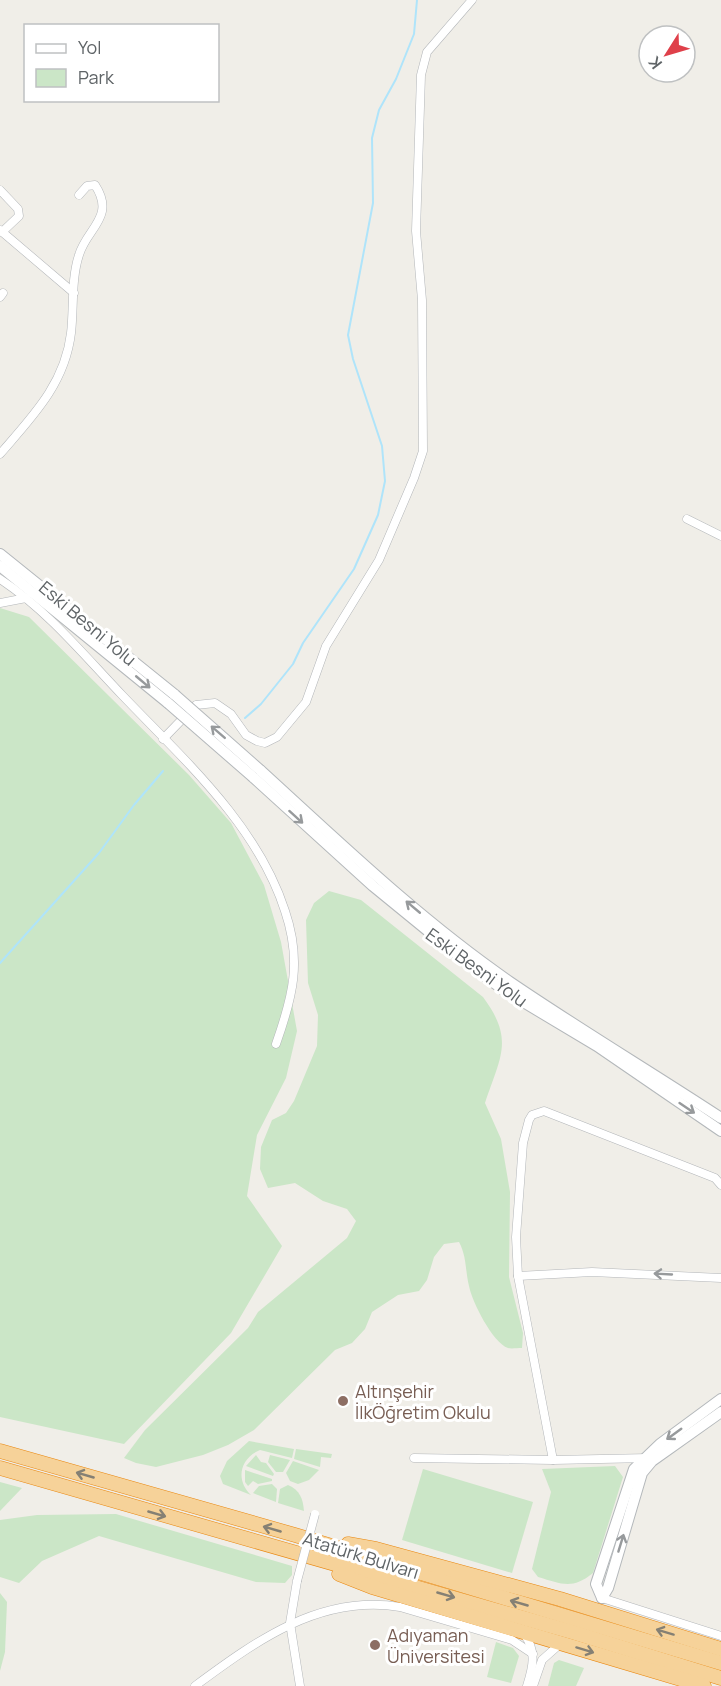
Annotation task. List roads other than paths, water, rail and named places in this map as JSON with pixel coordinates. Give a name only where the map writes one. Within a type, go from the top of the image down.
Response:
[{"type":"highway","name":"Atatürk Bulvarı","points":[[0,1451],[295,1535],[721,1663]]},
{"type":"highway","name":"Atatürk Bulvarı","points":[[0,1468],[290,1553],[446,1595],[721,1678]]},
{"type":"highway","points":[[295,1535],[376,1549],[560,1599],[721,1649]]},
{"type":"highway","points":[[290,1553],[372,1587],[704,1686]]},
{"type":"main road","name":"Eski Besni Yolu","points":[[0,554],[172,699]]},
{"type":"main road","name":"Eski Besni Yolu","points":[[0,566],[172,699]]},
{"type":"main road","points":[[172,699],[256,774]]},
{"type":"main road","name":"Eski Besni Yolu","points":[[256,774],[472,954],[511,982],[721,1118]]},
{"type":"main road","name":"Eski Besni Yolu","points":[[256,774],[373,886],[472,967],[505,991],[597,1046],[721,1131]]},
{"type":"main road","points":[[602,1598],[608,1588],[642,1473],[649,1458],[721,1399]]},
{"type":"main road","points":[[649,1458],[721,1412]]},
{"type":"street","points":[[163,739],[196,705],[203,703],[215,703],[231,714],[246,735],[257,741],[265,742],[277,737],[306,702],[326,646],[360,594],[391,534],[423,451],[422,300],[416,231],[421,75],[427,52],[472,0]]},
{"type":"street","points":[[0,454],[50,395],[70,336],[79,254],[104,208],[101,194],[95,185],[87,186],[79,195]]},
{"type":"street","points":[[0,190],[18,209],[19,216],[1,231],[74,293]]},
{"type":"street","points":[[687,519],[721,536]]},
{"type":"street","points":[[0,579],[49,618],[236,818],[265,866],[286,911],[296,968],[292,1000],[276,1044]]},
{"type":"street","points":[[0,603],[26,598]]},
{"type":"street","points":[[552,1460],[518,1276],[516,1237],[523,1143],[529,1120],[538,1112],[544,1111],[715,1178],[721,1184]]},
{"type":"street","points":[[518,1276],[592,1272],[721,1278]]},
{"type":"street","points":[[414,1458],[552,1460],[649,1458]]},
{"type":"street","points":[[300,1686],[290,1623],[297,1581],[315,1514]]},
{"type":"street","points":[[602,1598],[721,1636]]},
{"type":"street","points":[[195,1686],[258,1640],[290,1623],[322,1611],[386,1605],[512,1640],[533,1654]]},
{"type":"street","points":[[521,1631],[531,1646],[533,1654],[533,1668],[527,1686]]},
{"type":"street","points":[[533,1686],[542,1659],[562,1643]]},
{"type":"waterway","points":[[245,718],[261,704],[293,664],[303,643],[354,569],[378,515],[385,481],[382,446],[353,359],[348,335],[373,203],[372,138],[379,110],[396,79],[414,34],[417,0]]},
{"type":"waterway","points":[[0,963],[99,853],[134,805],[163,771]]},
{"type":"place","name":"Altınşehir İlkÖğretim Okulu","points":[[343,1401]]},
{"type":"place","name":"Adıyaman Üniversitesi","points":[[375,1645]]}]
